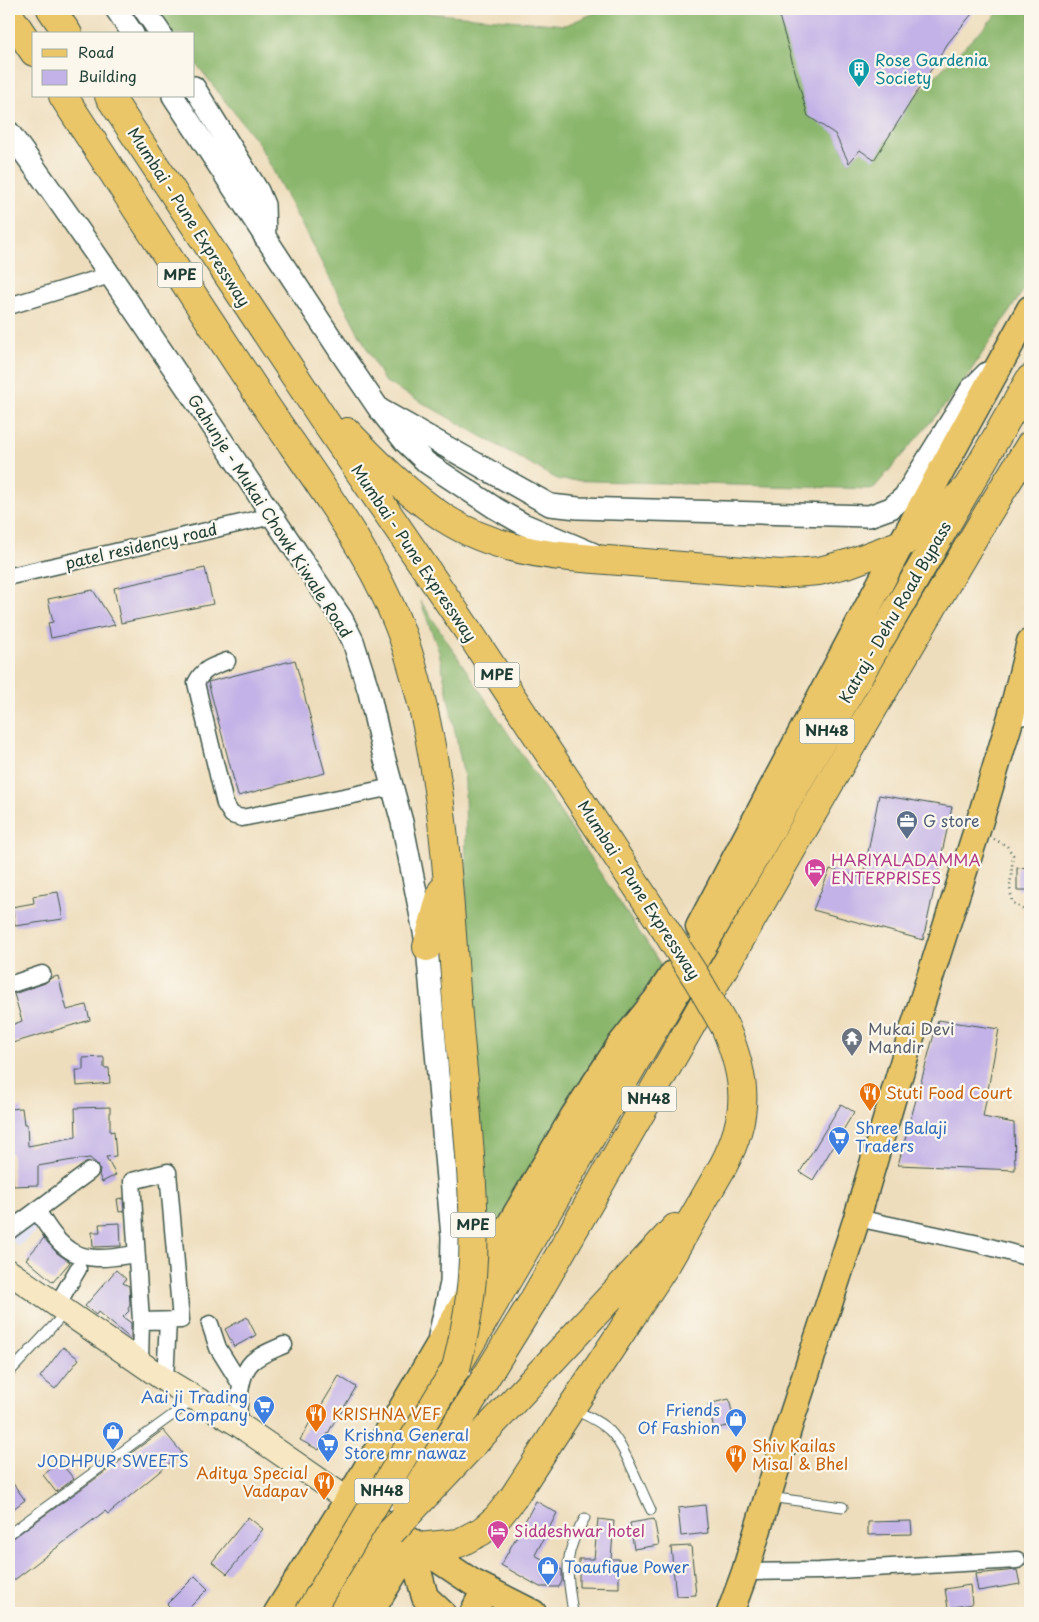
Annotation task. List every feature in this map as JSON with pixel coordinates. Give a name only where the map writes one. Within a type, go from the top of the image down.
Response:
[{"type":"highway","points":[[51,9],[67,32]]},
{"type":"highway","points":[[9,15],[32,49]]},
{"type":"highway","name":"MPE","points":[[64,98],[250,382],[353,534],[390,606],[408,652],[438,780],[464,1080],[474,1236],[465,1333],[456,1368]]},
{"type":"highway","name":"Mumbai - Pune Expressway","points":[[110,98],[333,434],[473,638],[699,982],[725,1027],[740,1071],[743,1098],[736,1139],[714,1181]]},
{"type":"highway","name":"Katraj - Dehu Road Bypass","points":[[680,973],[1030,379]]},
{"type":"highway","points":[[298,380],[380,466],[445,518],[471,532],[538,554],[781,574],[819,571],[842,566],[901,544],[933,522],[968,487]]},
{"type":"highway","name":"Katraj - Dehu Road Bypass","points":[[408,1540],[533,1301],[963,554],[1030,446]]},
{"type":"highway","points":[[427,947],[447,873]]},
{"type":"highway","name":"NH48","points":[[309,1613],[505,1285],[680,973]]},
{"type":"highway","points":[[408,1540],[459,1543],[482,1531],[497,1518],[513,1498],[667,1263],[714,1181]]},
{"type":"highway","name":"MPE","points":[[408,1540],[553,1359],[675,1228],[714,1181]]},
{"type":"highway","name":"NH48","points":[[341,1613],[408,1540]]},
{"type":"main road","points":[[278,1613],[348,1500],[573,1116],[620,1045],[680,973],[710,907],[901,544],[1030,309]]},
{"type":"main road","points":[[730,1613],[769,1497],[790,1423],[857,1218],[909,1043],[977,830],[1021,716],[1030,642]]},
{"type":"main road","points":[[9,1272],[165,1380],[238,1424],[472,1582],[532,1613]]},
{"type":"main road","points":[[370,1613],[408,1540]]},
{"type":"main road","points":[[408,1540],[425,1597],[442,1613]]},
{"type":"main road","points":[[472,1613],[486,1589]]},
{"type":"main road","points":[[389,1613],[394,1613]]},
{"type":"street","points":[[116,9],[132,32]]},
{"type":"street","points":[[144,9],[160,32]]},
{"type":"street","points":[[195,89],[258,191],[264,205],[265,238]]},
{"type":"street","points":[[174,98],[379,409],[405,442],[427,463],[495,508],[523,524],[606,559]]},
{"type":"street","name":"Gahunje - Mukai Chowk Kiwale Road","points":[[9,132],[63,206],[348,628],[362,668],[402,822],[427,947],[452,1237],[451,1284],[436,1348]]},
{"type":"street","points":[[9,306],[110,275]]},
{"type":"street","points":[[379,409],[550,505],[578,508],[869,516],[891,508],[904,497],[972,389],[1003,357]]},
{"type":"street","name":"patel residency road","points":[[11,576],[272,516]]},
{"type":"street","points":[[227,661],[208,668],[201,674],[196,683],[224,804],[232,815],[242,818],[392,788]]},
{"type":"street","points":[[9,985],[42,974]]},
{"type":"street","points":[[9,1231],[90,1171]]},
{"type":"street","points":[[140,1361],[141,1321],[132,1181],[168,1172],[181,1320],[141,1321]]},
{"type":"street","points":[[37,1210],[49,1230],[62,1245],[75,1253],[86,1258],[99,1259],[129,1255]]},
{"type":"street","points":[[857,1218],[979,1244],[1030,1258]]},
{"type":"street","points":[[62,1309],[78,1269]]},
{"type":"street","points":[[165,1380],[168,1321]]},
{"type":"street","points":[[210,1324],[218,1348],[241,1385]]},
{"type":"street","points":[[238,1424],[241,1385],[251,1363],[268,1352],[284,1345]]},
{"type":"street","points":[[745,1572],[819,1571],[1017,1560]]},
{"type":"lane","points":[[9,1373],[62,1309]]},
{"type":"lane","points":[[9,1534],[195,1398]]},
{"type":"lane","points":[[571,1408],[601,1423],[611,1431],[619,1443],[651,1510]]},
{"type":"lane","points":[[769,1497],[843,1506]]},
{"type":"lane","points":[[573,1613],[568,1577],[568,1559],[574,1538],[585,1518]]},
{"type":"path","points":[[977,830],[1006,846],[1012,855],[1010,888],[1012,902],[1030,914]]},
{"type":"shaded area","points":[[32,1220],[39,1228],[18,1247],[11,1238]]},
{"type":"green space","points":[[153,9],[425,9],[427,13],[566,25],[604,9],[777,9],[849,163],[1002,9],[1030,9],[1030,280],[959,389],[873,489],[559,480],[384,381],[259,144],[195,62],[195,32],[170,32]]},
{"type":"green space","points":[[420,600],[661,965],[489,1240],[467,970],[465,782],[439,652]]},
{"type":"building","name":"Rose Gardenia Society","points":[[777,9],[976,9],[948,43],[874,160],[860,150],[849,163],[835,134],[808,116]]},
{"type":"building","points":[[205,568],[213,604],[121,623],[114,588]]},
{"type":"building","points":[[93,590],[115,625],[51,638],[48,623],[53,622],[48,599]]},
{"type":"building","points":[[295,660],[325,773],[238,796],[208,682]]},
{"type":"building","points":[[879,795],[952,807],[923,940],[813,910],[830,869],[863,878]]},
{"type":"building","points":[[1029,867],[1030,890],[1017,890],[1017,868]]},
{"type":"building","points":[[58,892],[63,919],[15,926],[12,907],[34,903],[33,896]]},
{"type":"building","points":[[58,976],[67,1010],[86,1005],[90,1020],[9,1044],[9,1026],[22,1021],[14,994],[45,983],[51,978]]},
{"type":"building","points":[[938,1020],[999,1029],[983,1117],[1014,1123],[1015,1170],[898,1165]]},
{"type":"building","points":[[104,1057],[104,1068],[109,1068],[110,1083],[77,1086],[76,1070],[83,1070],[83,1058]]},
{"type":"building","points":[[841,1104],[854,1112],[813,1180],[800,1172]]},
{"type":"building","points":[[110,1107],[110,1132],[114,1131],[116,1156],[106,1157],[116,1175],[102,1182],[98,1165],[90,1158],[38,1166],[38,1185],[13,1186],[12,1153],[9,1153],[9,1137],[11,1136],[9,1109],[22,1108],[24,1124],[27,1124],[28,1146],[76,1137],[75,1108]]},
{"type":"building","points":[[123,1198],[124,1211],[119,1212],[117,1199]]},
{"type":"building","points":[[120,1223],[121,1246],[93,1247],[92,1232],[100,1232],[99,1224]]},
{"type":"building","points":[[44,1238],[57,1253],[70,1262],[53,1282],[26,1259]]},
{"type":"building","points":[[116,1270],[126,1279],[123,1283],[129,1286],[129,1311],[123,1317],[131,1323],[131,1339],[98,1312],[96,1315],[85,1306]]},
{"type":"building","points":[[247,1317],[256,1335],[234,1347],[225,1329]]},
{"type":"building","points":[[63,1347],[79,1359],[55,1389],[40,1377]]},
{"type":"building","points":[[339,1376],[356,1387],[319,1450],[300,1440]]},
{"type":"building","points":[[729,1399],[735,1424],[714,1429],[708,1404]]},
{"type":"building","points":[[163,1430],[182,1453],[108,1514],[105,1511],[9,1584],[9,1541]]},
{"type":"building","points":[[60,1462],[74,1479],[56,1492],[43,1475]]},
{"type":"building","points":[[9,1478],[25,1500],[9,1512]]},
{"type":"building","points":[[536,1501],[557,1513],[535,1555],[562,1570],[562,1581],[559,1587],[540,1587],[501,1565]]},
{"type":"building","points":[[705,1505],[708,1533],[681,1536],[678,1508]]},
{"type":"building","points":[[248,1517],[263,1529],[227,1574],[212,1562]]},
{"type":"building","points":[[598,1519],[614,1521],[611,1559],[619,1559],[619,1588],[579,1587],[579,1559],[594,1559]]},
{"type":"building","points":[[654,1519],[659,1545],[634,1549],[630,1523]]},
{"type":"building","points":[[911,1521],[912,1534],[868,1535],[868,1522]]},
{"type":"building","points":[[691,1546],[696,1595],[676,1596],[671,1547]]},
{"type":"building","points":[[1017,1570],[1020,1584],[978,1591],[975,1574]]},
{"type":"building","points":[[195,1576],[208,1589],[184,1613],[176,1613],[167,1604]]},
{"type":"building","points":[[970,1585],[972,1604],[948,1608],[945,1589]]},
{"type":"place","name":"Rose Gardenia Society","points":[[859,88]]},
{"type":"place","name":"G store","points":[[907,840]]},
{"type":"place","name":"HARIYALADAMMA ENTERPRISES","points":[[815,888]]},
{"type":"place","name":"Mukai Devi Mandir","points":[[852,1057]]},
{"type":"place","name":"Stuti Food Court","points":[[870,1112]]},
{"type":"place","name":"Shree Balaji Traders","points":[[839,1156]]},
{"type":"place","name":"Aai ji Trading Company","points":[[264,1425]]},
{"type":"place","name":"KRISHNA VEF","points":[[316,1433]]},
{"type":"place","name":"Friends Of Fashion","points":[[736,1438]]},
{"type":"place","name":"JODHPUR SWEETS","points":[[113,1451]]},
{"type":"place","name":"Krishna General Store mr nawaz","points":[[328,1463]]},
{"type":"place","name":"Shiv Kailas Misal & Bhel","points":[[736,1474]]},
{"type":"place","name":"Aditya Special Vadapav","points":[[324,1501]]},
{"type":"place","name":"Siddeshwar hotel","points":[[498,1550]]},
{"type":"place","name":"Toaufique Power","points":[[548,1586]]}]
